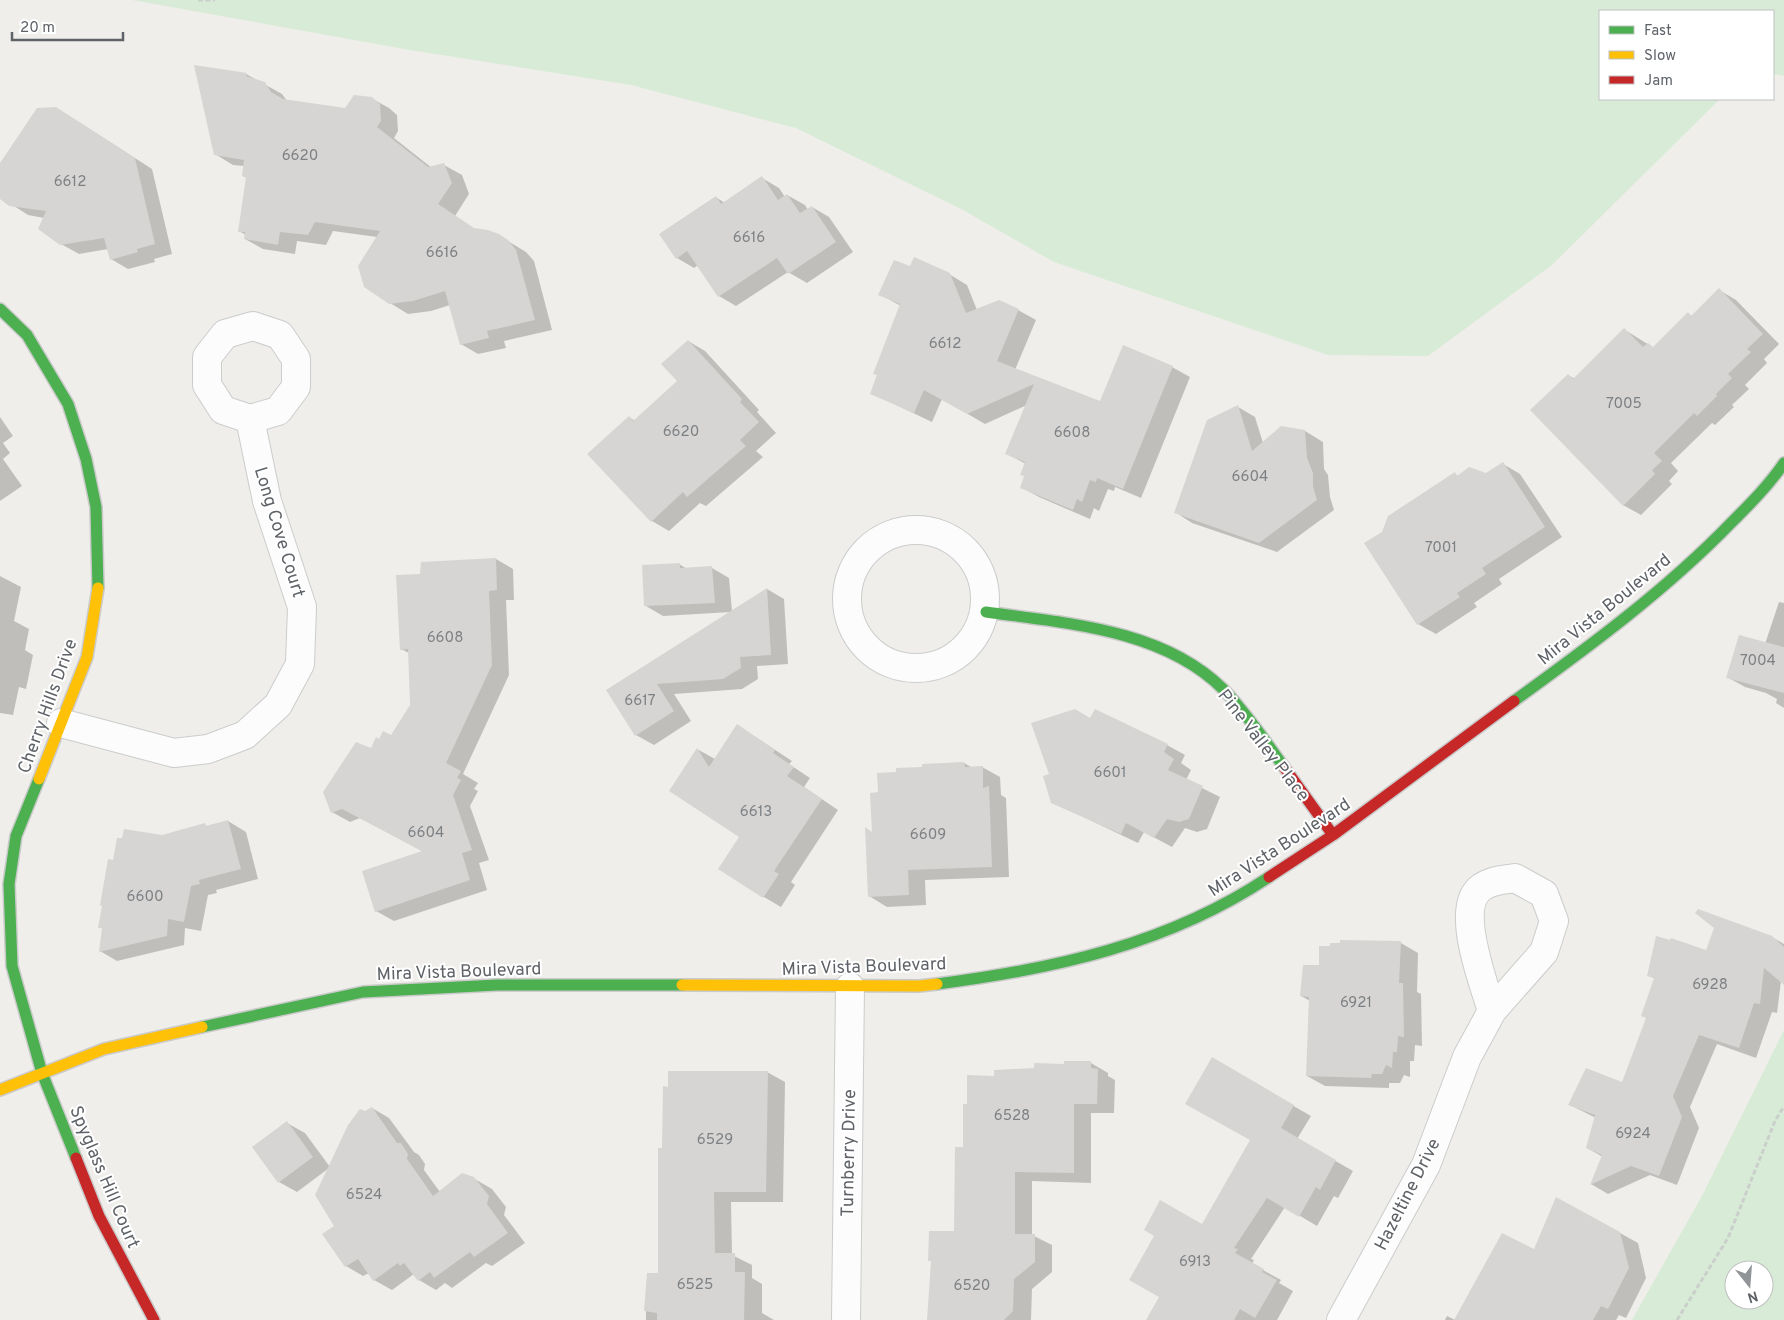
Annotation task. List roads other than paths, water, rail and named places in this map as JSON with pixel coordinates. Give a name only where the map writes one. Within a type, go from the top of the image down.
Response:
[{"type":"street","name":"Cherry Hills Drive","points":[[0,309],[27,335],[68,404],[86,459],[96,507],[98,596],[87,657],[16,836],[9,884],[12,966],[42,1073]]},
{"type":"street","name":"Long Cove Court","points":[[61,723],[174,753],[208,749],[245,735],[278,705],[300,664],[302,606],[267,501],[250,419]]},
{"type":"street","name":"Mira Vista Boulevard","points":[[0,1090],[104,1049],[363,992],[497,985],[919,986],[998,976],[1090,957],[1167,932],[1238,898],[1333,835],[1619,624],[1702,553],[1772,481],[1784,463]]},
{"type":"street","points":[[930,529],[963,546],[968,553],[983,576],[986,612],[969,645],[938,666],[902,668],[869,652],[849,621],[846,585],[863,552],[893,532],[930,529]]},
{"type":"street","name":"Pine Valley Place","points":[[986,612],[1065,623],[1134,639],[1186,660],[1221,687],[1260,736],[1333,835]]},
{"type":"street","name":"Turnberry Drive","points":[[846,1320],[850,987]]},
{"type":"street","name":"Hazeltine Drive","points":[[1341,1320],[1426,1165],[1467,1057],[1492,1011]]},
{"type":"street","name":"Spyglass Hill Court","points":[[42,1073],[99,1216],[154,1320]]}]
